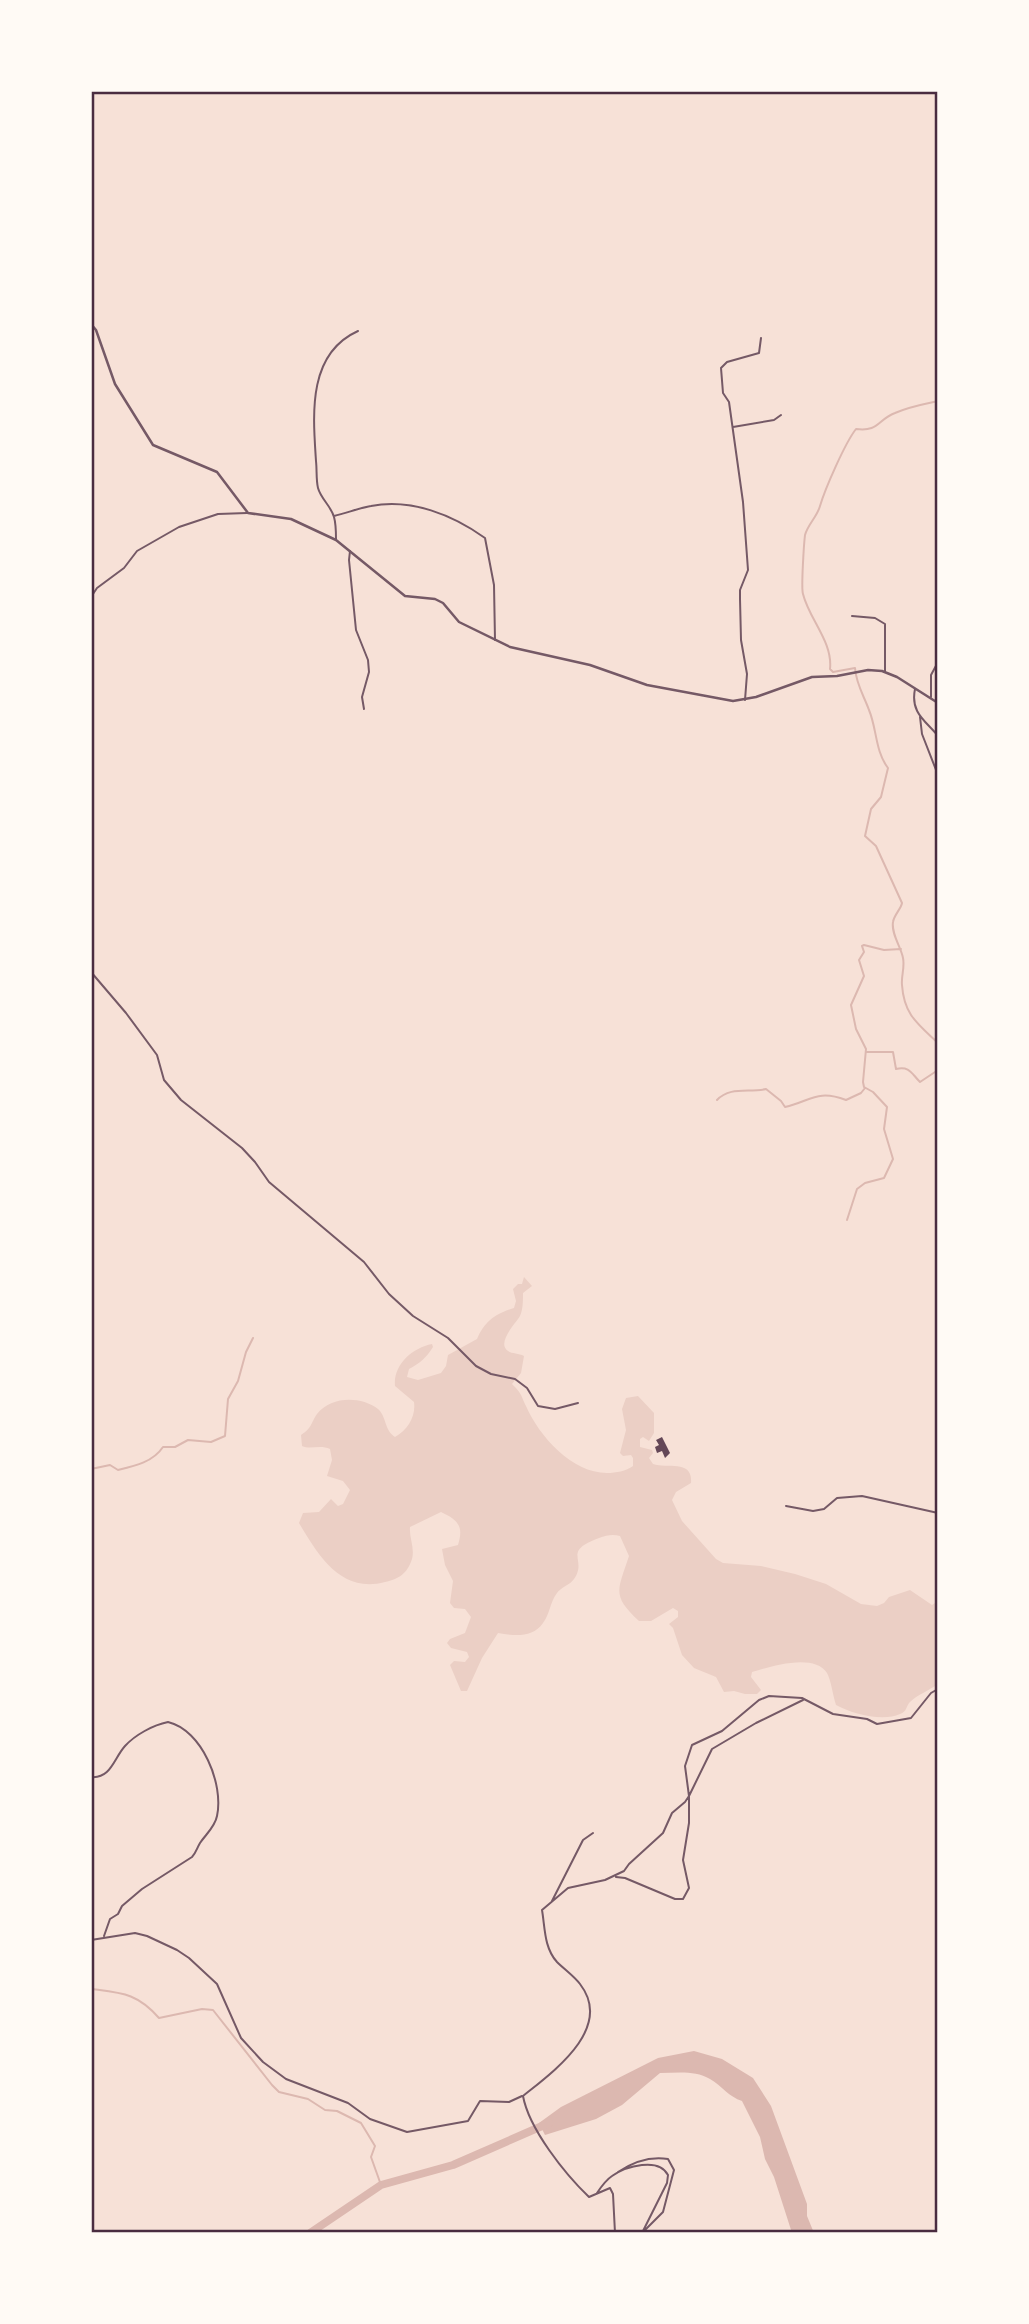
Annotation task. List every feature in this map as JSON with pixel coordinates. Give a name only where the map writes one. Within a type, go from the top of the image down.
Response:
[{"type":"street","points":[[91,324],[96,330],[115,384],[153,445],[217,472],[248,513]]},
{"type":"street","points":[[336,540],[334,516],[320,495],[317,485],[313,439],[315,395],[322,364],[339,343],[358,331]]},
{"type":"street","points":[[745,700],[747,674],[741,640],[740,599],[740,590],[748,570],[744,510],[729,402],[721,386],[721,368],[727,362],[759,353],[761,338]]},
{"type":"street","points":[[732,427],[774,420],[781,415]]},
{"type":"street","points":[[334,516],[372,506],[419,506],[432,509],[485,538],[494,585],[495,641]]},
{"type":"street","points":[[91,597],[97,588],[118,574],[137,551],[179,527],[218,514],[248,513],[290,519],[336,540],[405,596],[435,599],[443,603],[459,622],[495,641],[532,653],[590,665],[647,684],[733,701],[745,700],[813,677],[868,670],[885,672],[938,703]]},
{"type":"street","points":[[350,550],[356,630],[368,660],[369,672],[362,696],[364,709]]},
{"type":"street","points":[[91,588],[97,588]]},
{"type":"street","points":[[852,616],[875,618],[884,624],[885,672]]},
{"type":"street","points":[[931,698],[931,675],[938,662]]},
{"type":"street","points":[[915,688],[914,700],[920,717],[920,728],[938,775]]},
{"type":"street","points":[[920,717],[938,736]]},
{"type":"street","points":[[91,972],[157,1055],[164,1080],[175,1094],[242,1148],[269,1182],[364,1262],[389,1294],[413,1316],[448,1338],[476,1366],[491,1374],[515,1379],[533,1395],[538,1406],[555,1409],[578,1403]]},
{"type":"street","points":[[786,1506],[813,1511],[824,1509],[837,1498],[862,1496],[938,1513]]},
{"type":"street","points":[[91,1940],[135,1934],[147,1936],[189,1958],[217,1984],[241,2038],[262,2062],[286,2079],[348,2103],[377,2122],[407,2132],[468,2121],[480,2101],[509,2102],[523,2096],[574,2051],[588,2028],[591,2005],[581,1985],[554,1959],[547,1945],[542,1910],[568,1888],[615,1877],[625,1878],[676,1899],[683,1899],[689,1888],[684,1860],[689,1823],[685,1766],[692,1745],[722,1731],[759,1700],[769,1696],[804,1699],[833,1714],[867,1719],[877,1724],[911,1718],[931,1693],[938,1689]]},
{"type":"street","points":[[615,1877],[663,1833],[672,1813],[689,1796],[712,1749],[755,1723],[804,1699]]},
{"type":"street","points":[[91,1777],[104,1775],[123,1748],[136,1736],[168,1722],[187,1732],[202,1750],[218,1789],[218,1815],[197,1852],[142,1889],[122,1906],[110,1919],[104,1937]]},
{"type":"street","points":[[551,1902],[583,1840],[593,1833]]},
{"type":"street","points":[[523,2096],[543,2140],[580,2188],[589,2197],[610,2188],[613,2194],[615,2233]]},
{"type":"street","points":[[596,2194],[612,2176],[629,2165],[641,2160],[668,2159],[674,2170],[663,2212],[642,2233],[668,2175],[661,2166],[629,2168],[612,2176]]},
{"type":"shaded area","points":[[524,1277],[532,1286],[523,1293],[521,1314],[504,1343],[508,1351],[524,1356],[521,1373],[512,1384],[520,1393],[539,1429],[558,1451],[581,1467],[594,1471],[614,1473],[633,1466],[631,1455],[623,1456],[620,1453],[626,1430],[622,1409],[626,1398],[638,1396],[654,1413],[654,1433],[649,1441],[643,1437],[640,1439],[640,1447],[652,1450],[649,1458],[653,1464],[678,1466],[691,1475],[691,1483],[676,1492],[672,1500],[682,1521],[716,1559],[723,1563],[761,1566],[795,1574],[826,1584],[861,1604],[877,1606],[889,1597],[910,1590],[932,1605],[938,1601],[938,1684],[913,1699],[902,1713],[885,1717],[859,1714],[836,1705],[827,1673],[812,1663],[791,1663],[752,1672],[751,1677],[761,1690],[757,1694],[724,1692],[716,1677],[694,1668],[682,1655],[673,1628],[669,1624],[678,1617],[678,1611],[673,1608],[651,1621],[639,1621],[624,1605],[619,1591],[629,1556],[620,1536],[612,1535],[599,1538],[581,1548],[578,1552],[578,1572],[570,1583],[557,1593],[539,1628],[523,1635],[498,1633],[482,1658],[467,1691],[461,1691],[450,1665],[454,1661],[465,1662],[469,1657],[467,1652],[451,1648],[447,1643],[465,1633],[471,1617],[465,1609],[454,1608],[450,1603],[453,1581],[445,1565],[442,1549],[458,1545],[460,1528],[452,1518],[441,1512],[410,1527],[412,1559],[405,1572],[394,1579],[369,1584],[356,1582],[333,1569],[314,1547],[299,1523],[303,1513],[319,1512],[331,1499],[338,1506],[343,1504],[350,1490],[343,1481],[327,1476],[332,1460],[330,1449],[302,1446],[301,1435],[323,1408],[346,1400],[363,1402],[378,1409],[391,1434],[395,1437],[400,1434],[414,1412],[414,1402],[395,1386],[397,1371],[405,1359],[418,1349],[432,1344],[433,1347],[425,1357],[409,1369],[407,1377],[418,1380],[441,1373],[446,1366],[448,1355],[477,1339],[491,1319],[514,1308],[516,1301],[513,1289],[522,1284]]},
{"type":"shaded area","points":[[694,2051],[722,2059],[753,2078],[771,2106],[807,2204],[807,2216],[814,2233],[792,2233],[774,2177],[765,2159],[760,2137],[742,2101],[704,2076],[660,2073],[622,2105],[596,2119],[545,2135],[539,2123],[561,2107],[658,2058]]},
{"type":"building","points":[[662,1437],[670,1453],[665,1458],[662,1451],[657,1453],[655,1447],[659,1445],[656,1440]]},
{"type":"waterway","points":[[938,401],[900,411],[869,429],[856,429],[841,455],[819,510],[805,535],[802,583],[806,603],[828,649],[830,669],[833,672],[855,668],[881,754],[888,768],[881,797],[871,809],[865,836],[876,846],[902,903],[893,927],[903,958],[902,985],[906,1004],[913,1018],[938,1043]]},
{"type":"waterway","points":[[847,1220],[857,1189],[865,1183],[884,1178],[893,1159],[884,1129],[887,1107],[873,1092],[864,1087],[863,1082],[866,1049],[856,1029],[851,1005],[864,976],[859,960],[864,952],[864,945],[884,950],[901,949]]},
{"type":"waterway","points":[[867,1052],[893,1052],[896,1069],[907,1069],[920,1082],[938,1070]]},
{"type":"waterway","points":[[938,1086],[938,1091]]},
{"type":"waterway","points":[[717,1100],[734,1091],[766,1089],[785,1107],[821,1096],[846,1100],[865,1088]]},
{"type":"waterway","points":[[91,1469],[110,1465],[118,1470],[149,1460],[163,1447],[175,1447],[188,1440],[211,1442],[225,1436],[228,1399],[238,1381],[253,1338]]},
{"type":"waterway","points":[[91,1989],[136,1999],[159,2018],[202,2009],[213,2010],[279,2092],[308,2099],[325,2110],[337,2111],[361,2123],[375,2146],[371,2157],[381,2185]]},
{"type":"waterway","points":[[310,2233],[381,2185],[453,2165],[549,2123]]},
{"type":"waterway","points":[[237,2233],[256,2233]]}]
